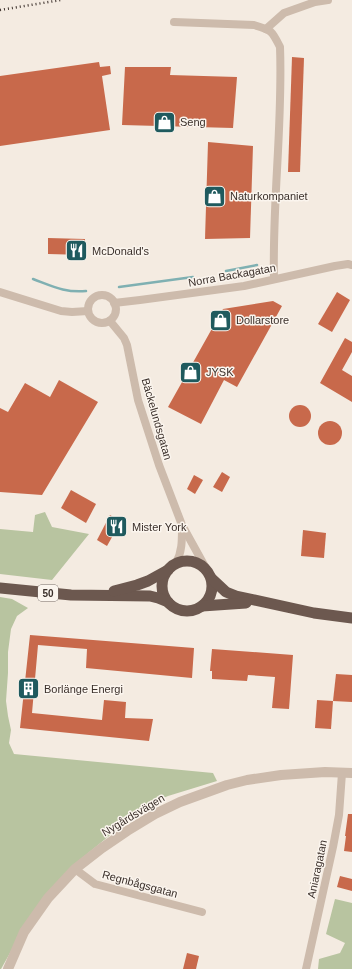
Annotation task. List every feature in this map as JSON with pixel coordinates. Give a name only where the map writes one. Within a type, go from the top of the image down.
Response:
[{"type":"highway","points":[[210,575],[212,583],[211,593],[206,603],[194,610],[184,611],[175,608],[165,597],[162,586],[165,575],[172,567],[183,561],[190,561],[203,566],[226,592],[236,596],[314,613],[349,618]]},
{"type":"highway","name":"50","points":[[96,595],[148,581],[172,567]]},
{"type":"highway","name":"50","points":[[0,588],[72,596],[150,596],[168,602]]},
{"type":"highway","points":[[202,606],[261,602]]},
{"type":"street","points":[[266,28],[284,14],[316,2],[328,0]]},
{"type":"street","points":[[174,22],[254,25],[266,28],[274,34],[280,47],[279,134],[274,279]]},
{"type":"street","name":"Norra Backagatan","points":[[114,303],[244,286],[336,266],[348,264],[352,265]]},
{"type":"street","points":[[0,292],[61,311],[72,312],[88,310]]},
{"type":"street","points":[[97,296],[106,296],[114,303],[116,311],[115,315],[110,321],[105,323],[96,322],[89,315],[88,310],[90,302],[97,296]]},
{"type":"street","name":"Bäckelundsgatan","points":[[110,321],[124,338],[127,346],[138,400],[155,455],[182,525],[210,575]]},
{"type":"street","name":"Bäckelundsgatan","points":[[172,567],[180,557],[182,525]]},
{"type":"street","name":"Nygårdsvägen","points":[[8,969],[24,932],[48,898],[75,869],[109,844],[155,814],[180,802],[227,784],[281,775],[325,772],[347,773]]},
{"type":"street","name":"Aniaragatan","points":[[306,969],[333,847],[347,773]]},
{"type":"street","name":"Regnbågsgatan","points":[[75,869],[95,884],[202,912]]},
{"type":"green space","points":[[45,512],[52,527],[89,534],[52,580],[0,574],[0,529],[33,532],[35,515]]},
{"type":"green space","points":[[0,597],[12,599],[28,608],[17,616],[11,629],[8,652],[6,701],[11,730],[9,743],[14,754],[213,773],[217,781],[168,796],[147,805],[71,867],[24,928],[1,969],[0,969]]},
{"type":"green space","points":[[335,899],[352,903],[352,969],[318,969],[319,959],[340,953],[345,943],[326,934]]},
{"type":"building","points":[[292,57],[304,58],[300,172],[288,172]]},
{"type":"building","points":[[99,62],[100,67],[110,66],[111,74],[102,76],[110,130],[0,146],[0,76]]},
{"type":"building","points":[[125,67],[171,67],[170,75],[237,77],[233,128],[122,125]]},
{"type":"building","points":[[208,142],[253,146],[250,238],[205,239]]},
{"type":"building","points":[[48,238],[85,239],[85,255],[48,254]]},
{"type":"building","points":[[337,292],[350,300],[332,332],[318,324]]},
{"type":"building","points":[[273,301],[282,306],[237,387],[224,380],[201,424],[168,407],[223,309]]},
{"type":"building","points":[[345,338],[352,342],[352,352],[342,370],[352,376],[352,402],[320,383]]},
{"type":"building","points":[[59,380],[98,402],[42,495],[0,492],[0,408],[8,412],[25,383],[50,397]]},
{"type":"building","points":[[300,405],[308,408],[311,416],[308,424],[300,427],[292,424],[289,416],[292,408]]},
{"type":"building","points":[[330,421],[339,424],[342,433],[339,442],[330,445],[321,442],[318,433],[321,424]]},
{"type":"building","points":[[222,472],[230,477],[222,492],[213,487]]},
{"type":"building","points":[[194,475],[203,480],[195,494],[187,489]]},
{"type":"building","points":[[71,490],[96,504],[86,523],[61,508]]},
{"type":"building","points":[[110,515],[121,521],[107,546],[97,540]]},
{"type":"building","points":[[303,530],[326,533],[324,558],[301,556]]},
{"type":"building","name":"Borlänge Energi","points":[[30,635],[194,648],[192,678],[86,668],[87,649],[38,645],[32,713],[102,720],[104,700],[126,702],[125,718],[153,719],[149,741],[20,728]]},
{"type":"building","points":[[212,649],[293,655],[289,709],[272,708],[275,677],[248,675],[247,681],[212,679],[212,671],[210,671]]},
{"type":"building","points":[[336,674],[352,675],[352,702],[333,701]]},
{"type":"building","points":[[317,700],[333,701],[331,729],[315,728]]},
{"type":"building","points":[[348,814],[352,814],[352,852],[344,851]]},
{"type":"building","points":[[340,876],[352,879],[352,891],[337,887]]},
{"type":"building","points":[[187,953],[199,956],[196,969],[183,969]]},
{"type":"waterway","points":[[226,271],[257,265]]},
{"type":"waterway","points":[[119,287],[193,277]]},
{"type":"waterway","points":[[33,279],[65,290],[86,291]]},
{"type":"railway","points":[[0,10],[61,0]]},
{"type":"place","name":"Seng","points":[[164,122]]},
{"type":"place","name":"Naturkompaniet","points":[[214,196]]},
{"type":"place","name":"McDonald's","points":[[76,251]]},
{"type":"place","name":"Dollarstore","points":[[220,320]]},
{"type":"place","name":"JYSK","points":[[191,372]]},
{"type":"place","name":"Mister York","points":[[117,527]]},
{"type":"place","name":"Borlänge Energi","points":[[29,689]]}]
